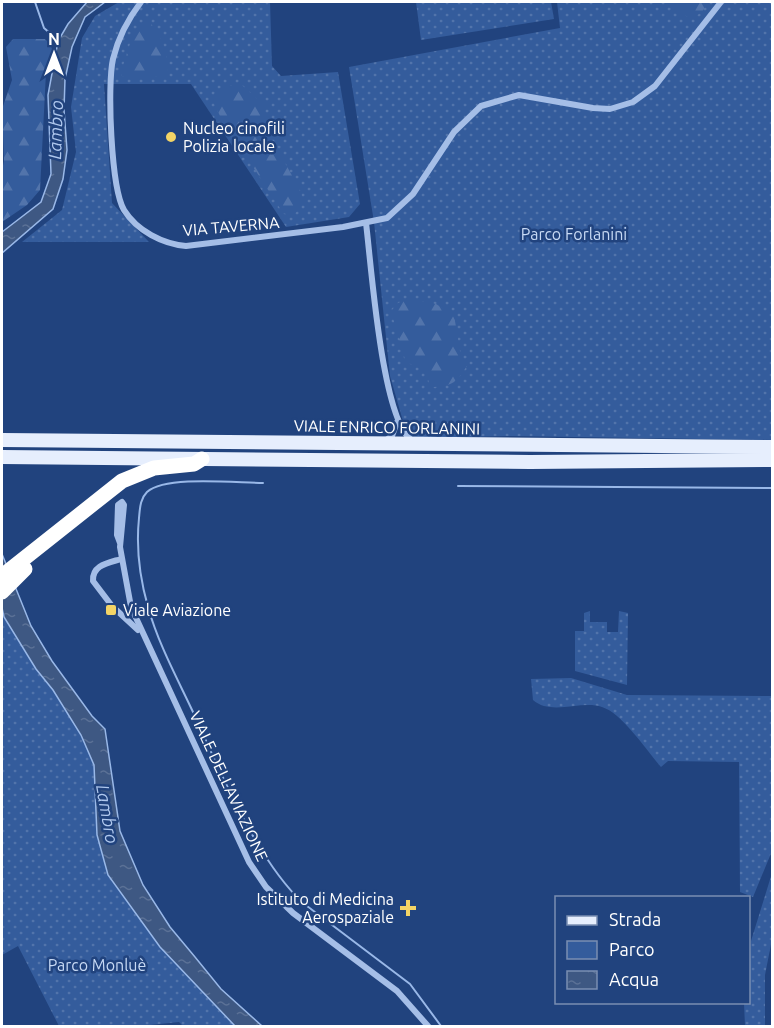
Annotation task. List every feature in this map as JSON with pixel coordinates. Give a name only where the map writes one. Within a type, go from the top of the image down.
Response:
[{"type":"highway","points":[[2,592],[11,573],[110,489],[132,476],[154,468],[194,464],[202,459]]},
{"type":"main road","name":"VIALE ENRICO FORLANINI","points":[[2,440],[772,447]]},
{"type":"main road","name":"VIALE ENRICO FORLANINI","points":[[2,457],[519,462],[772,460]]},
{"type":"street","name":"VIA TAVERNA","points":[[141,2],[121,35],[111,73],[116,179],[122,206],[132,219],[160,240],[186,246],[383,220],[401,208],[413,194],[454,132],[482,105],[519,95],[593,108],[622,107],[643,96],[666,74],[721,2]]},
{"type":"street","points":[[366,223],[384,370],[397,422],[408,438],[420,444]]},
{"type":"street","points":[[362,444],[389,440],[397,422]]},
{"type":"street","name":"VIALE DELL'AVIAZIONE","points":[[120,543],[117,536],[118,505],[122,502],[124,505],[120,543],[121,559],[128,597],[140,632],[257,875],[293,913],[404,998],[428,1026]]},
{"type":"street","name":"VIALE DELL'AVIAZIONE","points":[[121,559],[98,567],[93,574],[93,581],[107,600],[140,632]]},
{"type":"green space","points":[[119,2],[270,2],[272,66],[281,76],[338,72],[360,204],[349,217],[286,227],[191,84],[104,84],[112,203],[149,242],[22,242],[62,210],[76,152],[71,107],[82,38],[95,16]]},
{"type":"green space","points":[[416,2],[551,2],[554,19],[421,40]]},
{"type":"green space","name":"Parco Forlanini","points":[[557,2],[772,2],[772,440],[511,436],[419,438],[411,436],[405,428],[390,376],[374,222],[349,67],[560,28]]},
{"type":"green space","points":[[672,2],[708,2],[702,12],[691,19],[675,9]]},
{"type":"green space","points":[[146,21],[156,30],[164,46],[167,63],[165,77],[122,77],[121,72],[134,31]]},
{"type":"green space","points":[[13,39],[45,39],[53,54],[46,72],[40,190],[27,205],[2,222],[4,161],[2,109],[12,80],[6,47]]},
{"type":"green space","points":[[224,86],[243,86],[263,104],[268,132],[301,192],[301,206],[292,216],[283,213],[220,116],[212,99],[216,91]]},
{"type":"green space","points":[[407,299],[436,304],[454,315],[460,351],[467,366],[452,383],[430,387],[425,367],[406,363],[391,311],[398,303]]},
{"type":"green space","points":[[590,611],[590,622],[607,622],[607,632],[618,632],[619,611],[628,613],[627,685],[575,671],[575,631],[584,631],[584,613]]},
{"type":"green space","name":"Parco Monluè","points":[[4,617],[81,735],[94,765],[108,875],[160,947],[235,1026],[183,1026],[179,1022],[140,1026],[59,1026],[18,946],[2,955],[2,618]]},
{"type":"green space","points":[[571,678],[627,695],[772,696],[772,851],[753,897],[740,892],[739,762],[668,761],[661,767],[626,724],[610,711],[594,705],[548,707],[533,700],[531,679]]},
{"type":"green space","points":[[772,873],[772,939],[765,975],[765,1026],[745,1026],[744,1004],[750,1004],[751,941]]},
{"type":"water","name":"Lambro","points":[[87,2],[105,2],[85,17],[72,47],[65,79],[64,110],[67,150],[63,179],[53,209],[2,253],[2,232],[41,202],[51,174],[48,95],[58,41],[68,24]]},
{"type":"water","name":"Lambro","points":[[2,554],[31,626],[52,661],[92,716],[105,729],[120,831],[143,885],[170,927],[221,989],[262,1026],[235,1026],[160,947],[108,875],[97,835],[94,765],[81,735],[4,617]]},
{"type":"waterway","points":[[35,2],[44,28],[59,41]]},
{"type":"waterway","points":[[263,483],[220,481],[169,483],[147,492],[140,511],[138,552],[152,620],[227,787],[270,863],[303,903],[410,984],[441,1026]]},
{"type":"waterway","points":[[458,486],[772,488]]},
{"type":"place","name":"Nucleo cinofili Polizia locale","points":[[171,137]]},
{"type":"place","name":"Viale Aviazione","points":[[111,610]]},
{"type":"place","name":"Istituto di Medicina Aerospaziale","points":[[408,908]]}]
